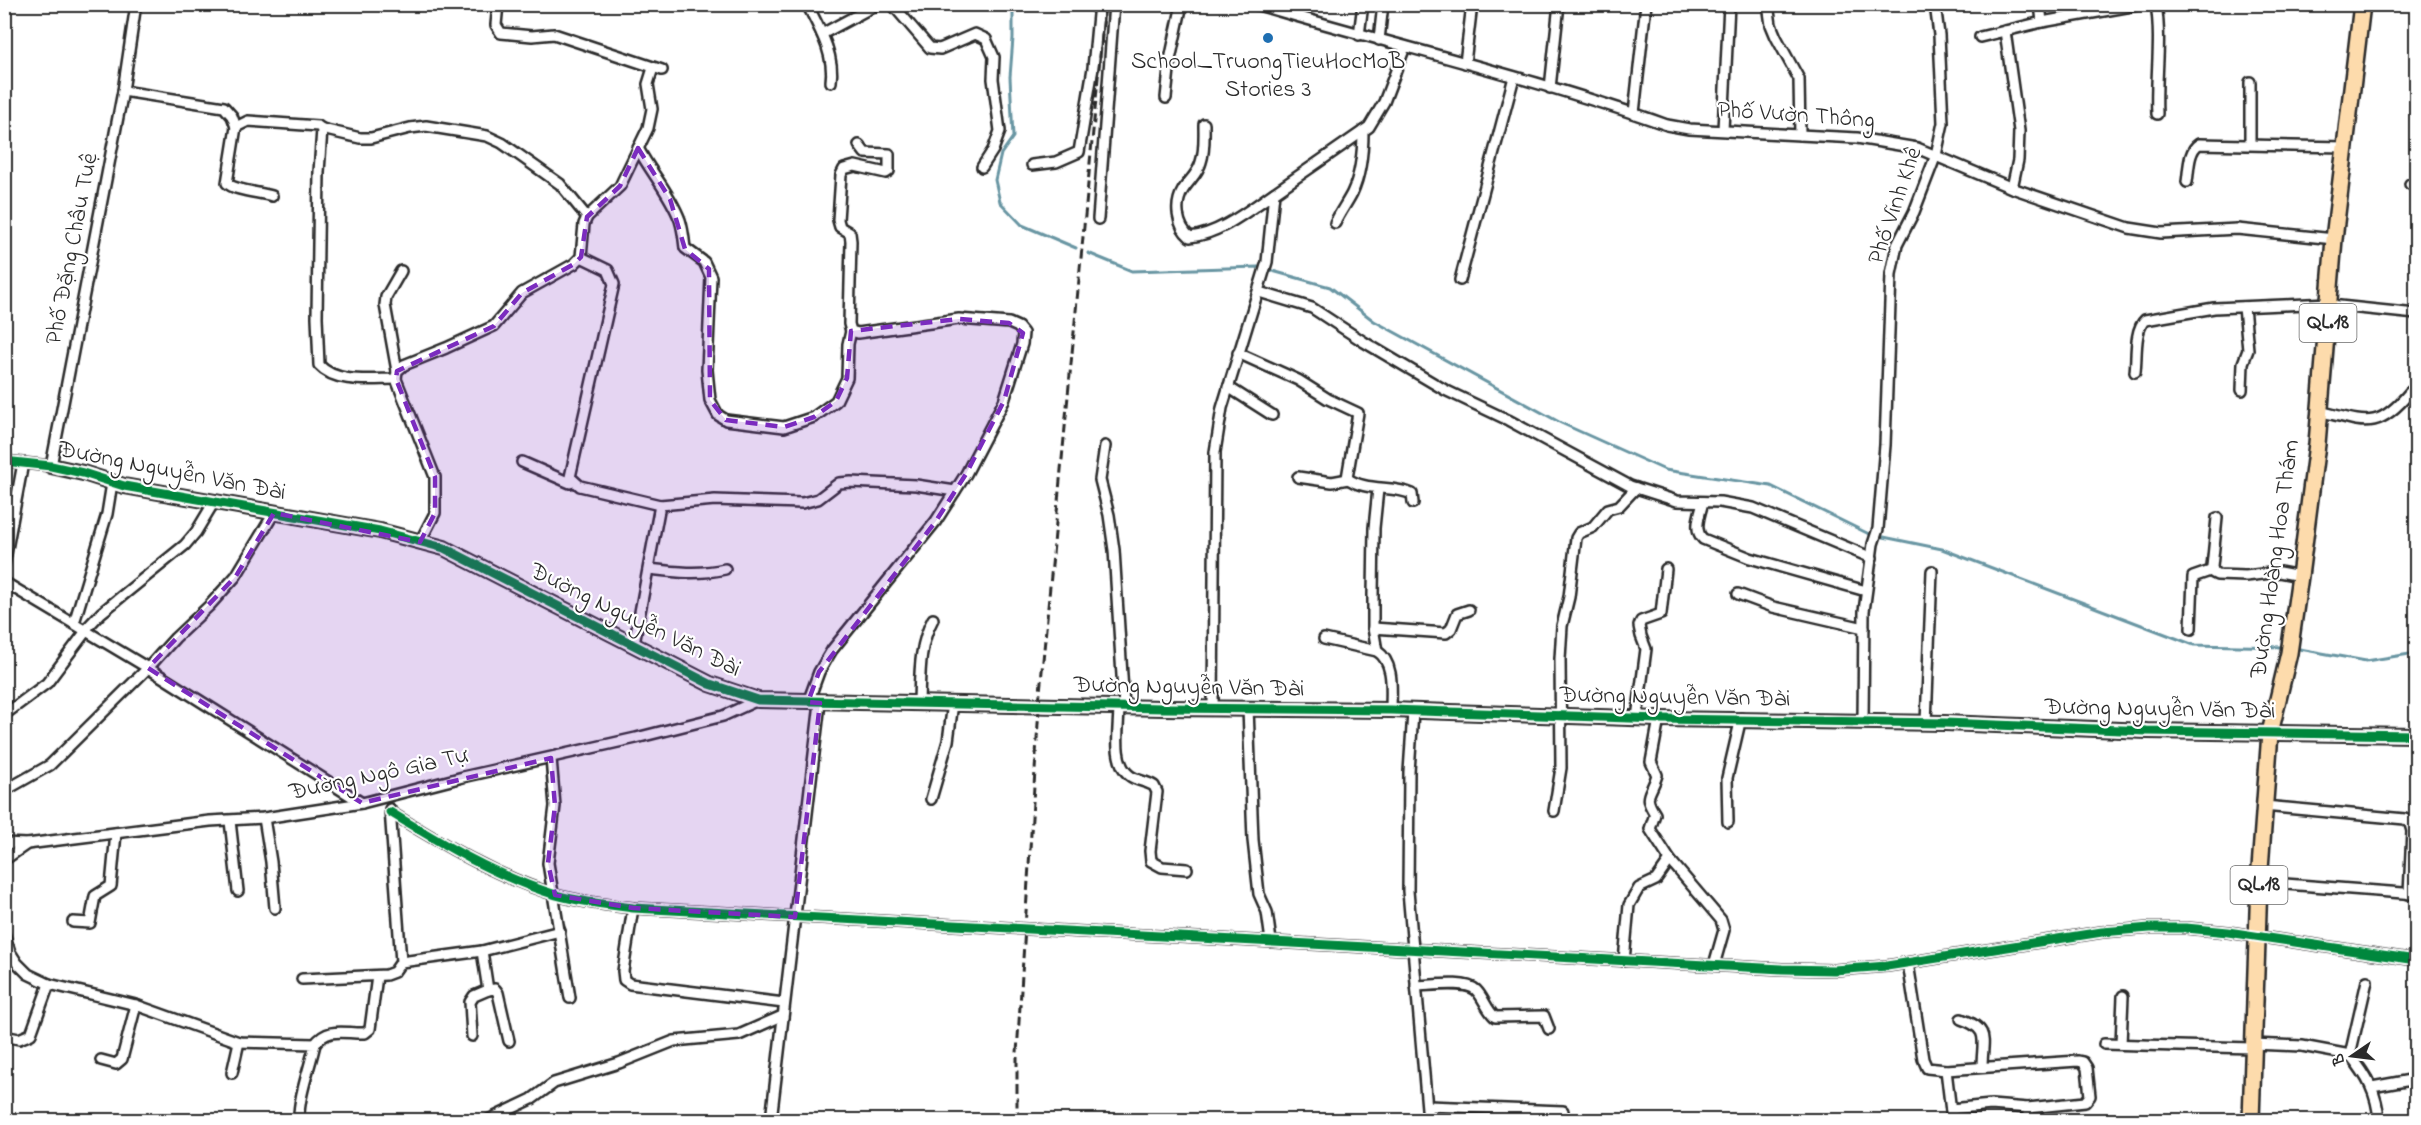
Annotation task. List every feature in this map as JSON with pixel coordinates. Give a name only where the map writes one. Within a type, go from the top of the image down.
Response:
[{"type":"main road","name":"Đường Hoàng Hoa Thám","points":[[2251,1120],[2256,938],[2270,733],[2289,647],[2300,576],[2330,304],[2334,239],[2362,4]]},
{"type":"street","name":"Phố Đặng Châu Tuệ","points":[[51,466],[123,91],[136,4]]},
{"type":"street","points":[[322,129],[319,172],[317,317],[319,365],[326,373],[338,376],[363,379],[396,375],[404,365],[494,326],[522,292],[574,264],[580,257],[587,217],[620,186],[648,128],[652,109],[648,84],[658,69],[554,34],[532,36],[501,33],[496,25],[498,4]]},
{"type":"street","points":[[807,4],[830,56],[831,82]]},
{"type":"street","points":[[822,34],[878,4]]},
{"type":"street","points":[[892,4],[930,48],[940,49],[975,34],[986,39],[994,57],[993,79],[1000,131],[993,150],[982,167]]},
{"type":"street","points":[[1032,165],[1056,162],[1079,152],[1093,68],[1099,4]]},
{"type":"street","points":[[1098,219],[1114,4]]},
{"type":"street","points":[[1166,98],[1170,60],[1182,4]]},
{"type":"street","name":"Phố Vườn Thông","points":[[1256,4],[1514,77],[1667,125],[1857,138],[1917,148],[2012,188],[2129,228],[2160,233],[2237,229],[2334,239]]},
{"type":"street","points":[[1359,35],[1363,4]]},
{"type":"street","points":[[1379,40],[1383,4]]},
{"type":"street","points":[[1465,63],[1472,4]]},
{"type":"street","points":[[1550,88],[1559,4]]},
{"type":"street","points":[[1634,113],[1646,4]]},
{"type":"street","points":[[1723,130],[1728,4]]},
{"type":"street","points":[[1768,4],[1771,25],[1799,80],[1800,135]]},
{"type":"street","name":"Phố Vĩnh Khê","points":[[1872,558],[1873,544],[1878,529],[1885,445],[1891,274],[1897,245],[1914,212],[1936,155],[1943,123],[1939,35],[1935,4]]},
{"type":"street","points":[[2040,4],[2042,22]]},
{"type":"street","points":[[1980,37],[2042,22],[2143,4]]},
{"type":"street","points":[[2156,4],[2160,30],[2159,69],[2155,83],[2157,114]]},
{"type":"street","points":[[2005,31],[2019,132],[2018,160],[2012,188]]},
{"type":"street","points":[[1204,124],[1202,162],[1194,177],[1182,191],[1178,207],[1178,222],[1190,237],[1202,236],[1233,220],[1369,127],[1384,102],[1405,47]]},
{"type":"street","points":[[1460,280],[1514,77]]},
{"type":"street","points":[[2250,82],[2250,144]]},
{"type":"street","points":[[123,91],[224,108],[232,116],[236,127],[227,183],[232,188],[252,190],[272,196]]},
{"type":"street","points":[[236,127],[248,121],[318,126],[360,138],[371,138],[426,126],[486,136],[502,143],[560,184],[587,217]]},
{"type":"street","points":[[1335,223],[1358,176],[1363,149],[1363,131]]},
{"type":"street","points":[[2187,182],[2194,147],[2199,144],[2345,147]]},
{"type":"street","points":[[638,148],[681,221],[685,248],[704,262],[709,269],[711,286],[707,370],[710,400],[717,415],[734,422],[784,427],[814,417],[836,401],[847,378],[848,344],[851,331],[849,324],[851,241],[850,233],[840,227],[838,220],[841,175],[844,169],[855,166],[886,173],[889,171],[890,159],[889,154],[865,153],[859,145]]},
{"type":"street","points":[[1213,708],[1215,452],[1222,408],[1268,262],[1274,193]]},
{"type":"street","points":[[580,257],[608,270],[614,284],[570,477],[580,486],[660,505],[715,500],[802,503],[818,499],[839,483],[851,482],[955,491]]},
{"type":"street","points":[[402,271],[386,297],[385,305],[396,375],[435,477],[435,513],[420,542]]},
{"type":"street","points":[[1259,292],[1312,308],[1445,390],[1508,420],[1598,470],[1636,488],[1677,501],[1720,502],[1754,508],[1872,558],[1866,591],[1863,722]]},
{"type":"street","points":[[2135,372],[2139,332],[2145,320],[2197,310],[2330,304],[2416,314]]},
{"type":"street","points":[[2242,390],[2242,363],[2248,350],[2244,307]]},
{"type":"street","points":[[771,1120],[795,917],[814,702],[819,672],[832,650],[936,521],[955,491],[1004,401],[1022,344],[1023,333],[1018,327],[1009,323],[959,319],[858,333],[851,331]]},
{"type":"street","points":[[1238,353],[1298,380],[1328,399],[1358,413],[1346,473],[1348,479]]},
{"type":"street","points":[[1228,387],[1272,415]]},
{"type":"street","points":[[2319,411],[2359,421],[2376,420],[2396,410],[2410,392]]},
{"type":"street","points":[[1105,446],[1100,480],[1109,515],[1114,550],[1122,707],[1119,757],[1122,768],[1137,780],[1154,786],[1157,792],[1150,851],[1151,861],[1162,867],[1187,869]]},
{"type":"street","name":"Đường Nguyễn Văn Đài","points":[[4,461],[51,466],[112,483],[380,531],[444,548],[710,684],[758,700],[1391,710],[1659,719],[1741,718],[2416,735]]},
{"type":"street","points":[[522,462],[570,483],[574,482]]},
{"type":"street","points":[[4,565],[23,463]]},
{"type":"street","points":[[1298,477],[1332,483],[1348,479],[1378,489],[1406,491],[1412,494],[1413,503]]},
{"type":"street","points":[[74,624],[107,514],[112,483]]},
{"type":"street","points":[[1554,811],[1561,768],[1562,626],[1569,597],[1576,538],[1579,533],[1593,527],[1608,509],[1619,506],[1636,488]]},
{"type":"street","points":[[1377,651],[1373,628],[1374,528],[1378,489]]},
{"type":"street","points":[[4,716],[47,683],[101,613],[184,545],[196,532],[214,502]]},
{"type":"street","points":[[1703,502],[1697,530],[1703,539],[1750,558],[1866,591]]},
{"type":"street","points":[[634,644],[660,505]]},
{"type":"street","points":[[4,791],[50,765],[148,668],[236,576],[274,513]]},
{"type":"street","points":[[2217,518],[2213,573],[2221,576],[2279,572],[2300,576]]},
{"type":"street","points":[[649,568],[688,573],[707,573],[725,569]]},
{"type":"street","points":[[1637,718],[1646,649],[1639,626],[1641,621],[1661,614],[1666,569]]},
{"type":"street","points":[[2191,629],[2193,577],[2213,570]]},
{"type":"street","points":[[1926,723],[1932,571]]},
{"type":"street","points":[[4,582],[148,668],[362,803]]},
{"type":"street","points":[[1738,594],[1773,607],[1864,628]]},
{"type":"street","points":[[1373,628],[1446,633],[1451,629],[1457,614],[1469,610]]},
{"type":"street","points":[[919,702],[921,650],[924,635],[933,619]]},
{"type":"street","points":[[1324,639],[1377,651],[1385,656],[1391,677],[1391,710]]},
{"type":"street","name":"Đường Ngô Gia Tự","points":[[4,861],[27,844],[264,818],[389,798],[463,777],[723,716],[758,700]]},
{"type":"street","points":[[931,799],[948,741],[953,703]]},
{"type":"street","points":[[1248,708],[1255,860],[1259,894],[1267,912],[1271,941]]},
{"type":"street","points":[[1413,712],[1409,772],[1408,891],[1428,1120]]},
{"type":"street","points":[[1728,822],[1727,778],[1741,718]]},
{"type":"street","points":[[1659,719],[1651,762],[1657,775],[1647,802],[1656,818],[1651,825],[1652,834],[1670,860],[1721,920],[1724,930],[1714,965]]},
{"type":"street","points":[[551,758],[555,806],[548,863],[570,998]]},
{"type":"street","points":[[302,979],[376,976],[394,972],[401,962],[389,798]]},
{"type":"street","points":[[2259,882],[2413,894],[2412,831],[2405,819],[2264,806]]},
{"type":"street","points":[[390,812],[493,870],[555,895],[592,903],[633,908],[1624,961],[1834,970],[1908,963],[2102,932],[2150,928],[2186,928],[2416,960]]},
{"type":"street","points":[[264,818],[275,908]]},
{"type":"street","points":[[230,821],[238,891]]},
{"type":"street","points":[[73,922],[90,923],[95,896],[111,886],[116,833]]},
{"type":"street","points":[[4,843],[27,844]]},
{"type":"street","points":[[1624,961],[1629,905],[1639,888],[1656,880],[1670,860]]},
{"type":"street","points":[[633,908],[622,971],[624,980],[630,984],[784,1003]]},
{"type":"street","points":[[401,962],[482,951],[560,931]]},
{"type":"street","points":[[4,933],[10,952],[17,963],[28,974],[49,984],[136,1005],[238,1041],[315,1044]]},
{"type":"street","points":[[482,951],[488,990]]},
{"type":"street","points":[[1908,963],[1923,1059],[1928,1068],[1947,1070],[2078,1061],[2086,1065],[2090,1096],[2088,1101],[2028,1108],[1991,1105],[1951,1109]]},
{"type":"street","points":[[299,1120],[299,1104],[304,1093],[315,1044],[322,1036],[335,1032],[365,1033],[370,1029],[376,976]]},
{"type":"street","points":[[2350,1055],[2367,981]]},
{"type":"street","points":[[4,1036],[19,1039],[31,1034],[49,984]]},
{"type":"street","points":[[1416,986],[1465,984],[1478,991],[1490,1012],[1496,1017],[1544,1016],[1549,1029]]},
{"type":"street","points":[[472,1036],[470,1002],[474,996],[495,989],[498,993],[509,1041]]},
{"type":"street","points":[[2121,1044],[2123,996]]},
{"type":"street","points":[[101,1060],[116,1064],[122,1059],[136,1005]]},
{"type":"street","points":[[488,1120],[532,1099],[554,1083],[620,1063],[674,1041],[739,1035],[782,1017]]},
{"type":"street","points":[[1961,1019],[1980,1027],[1983,1033],[1982,1067]]},
{"type":"street","points":[[232,1072],[238,1041]]},
{"type":"street","points":[[2104,1044],[2302,1046],[2350,1055],[2372,1087],[2378,1104],[2379,1120]]},
{"type":"street","points":[[1947,1070],[1952,1120]]},
{"type":"street","points":[[2372,1087],[2416,1079]]},
{"type":"street","points":[[1428,1106],[1563,1111]]},
{"type":"street","points":[[2028,1108],[2028,1120]]},
{"type":"highlighted area","points":[[638,148],[670,199],[685,249],[709,269],[710,400],[726,420],[784,427],[814,417],[836,401],[847,378],[851,331],[959,319],[1009,323],[1023,333],[1004,401],[966,474],[936,521],[819,672],[808,702],[820,703],[795,917],[633,908],[555,895],[548,863],[555,806],[551,758],[362,803],[148,668],[236,576],[274,513],[420,542],[435,513],[435,477],[396,379],[397,371],[494,326],[522,293],[574,264],[581,257],[587,217],[620,186]]},
{"type":"waterway","points":[[1013,4],[1010,77],[1013,137],[1001,154],[995,180],[1000,202],[1022,225],[1076,248]]},
{"type":"waterway","points":[[1088,253],[1132,271],[1258,267],[1330,287],[1374,321],[1561,423],[1665,470],[1771,486],[1869,534],[1942,549],[2194,645],[2284,647]]},
{"type":"waterway","points":[[2294,648],[2366,661],[2416,653]]},
{"type":"railway","points":[[1017,1120],[1017,1053],[1040,692],[1105,4]]},
{"type":"cycle path","points":[[4,461],[51,466],[124,486],[380,531],[444,548],[710,684],[758,700],[1391,710],[1659,719],[1945,723],[2147,731],[2416,735]]},
{"type":"cycle path","points":[[390,812],[470,859],[534,888],[575,900],[633,908],[1782,969],[1834,970],[1887,966],[2102,932],[2150,928],[2186,928],[2228,932],[2416,960]]},
{"type":"place","name":"School_TruongTieuHocMoB Stories 3","points":[[1268,38]]}]
